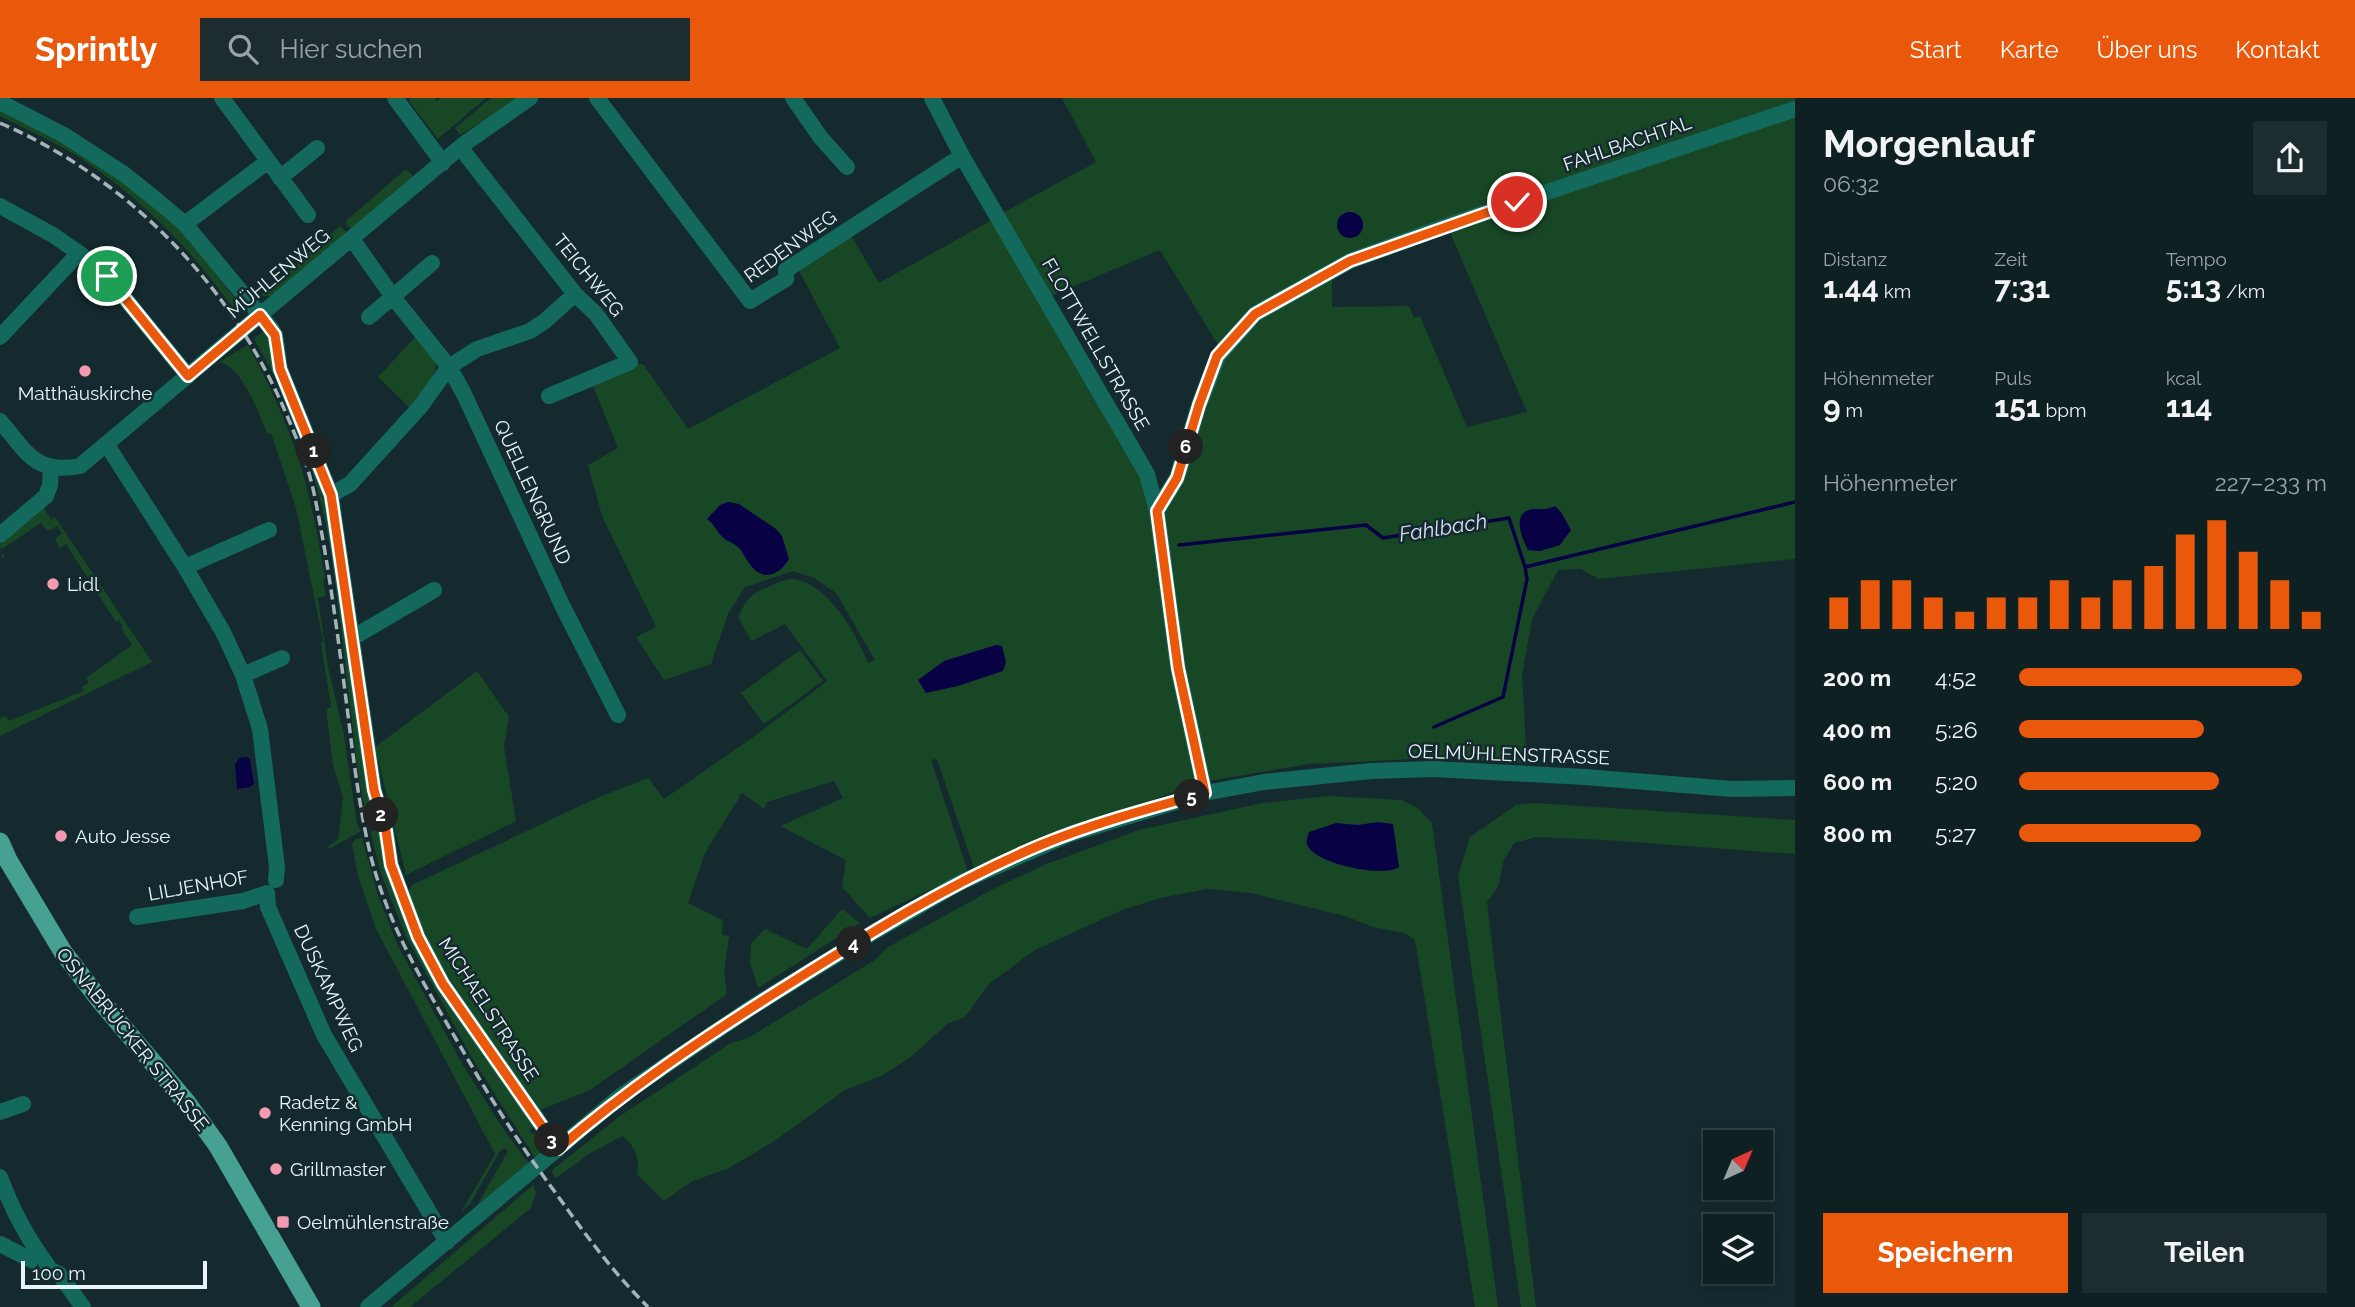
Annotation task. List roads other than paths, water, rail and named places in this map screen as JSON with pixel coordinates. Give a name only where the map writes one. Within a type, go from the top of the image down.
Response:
[{"type":"main road","name":"OSNABRÜCKER STRASSE","points":[[0,842],[4,862],[63,952],[187,1103],[218,1146],[311,1307]]},
{"type":"street","points":[[394,98],[443,163]]},
{"type":"street","name":"MÜHLENWEG","points":[[51,468],[80,466],[460,147],[530,98]]},
{"type":"street","name":"REDENWEG","points":[[597,98],[750,301],[786,279],[786,270],[962,156]]},
{"type":"street","points":[[793,98],[821,138],[847,167]]},
{"type":"street","name":"FLOTTWELLSTRASSE","points":[[932,98],[962,156],[1147,474],[1157,511],[1178,668],[1205,793]]},
{"type":"street","points":[[230,101],[267,162],[308,215]]},
{"type":"street","name":"MICHAELSTRASSE","points":[[0,102],[64,135],[124,174],[185,225],[275,335],[280,369],[331,495],[374,790],[386,831],[391,865],[413,925],[443,984],[558,1149]]},
{"type":"street","name":"FAHLBACHTAL","points":[[1157,511],[1177,478],[1217,356],[1255,314],[1350,261],[1443,227],[1795,109]]},
{"type":"street","name":"TEICHWEG","points":[[460,147],[575,294],[596,314],[630,362],[549,396]]},
{"type":"street","points":[[280,178],[317,148]]},
{"type":"street","points":[[185,225],[267,162]]},
{"type":"street","points":[[0,206],[79,253],[107,276],[188,376]]},
{"type":"street","name":"QUELLENGRUND","points":[[352,239],[449,367],[463,392],[563,607],[618,715]]},
{"type":"street","points":[[0,337],[79,253]]},
{"type":"street","points":[[369,317],[432,263]]},
{"type":"street","points":[[331,495],[350,484],[420,407],[449,367],[477,349],[530,331],[575,294]]},
{"type":"street","points":[[0,421],[34,460],[51,468],[46,496],[0,535]]},
{"type":"street","name":"DUSKAMPWEG","points":[[107,445],[185,567],[223,632],[243,675],[260,729],[277,867],[268,907],[324,1035],[447,1242]]},
{"type":"street","points":[[185,567],[269,530]]},
{"type":"street","points":[[352,638],[434,590]]},
{"type":"street","points":[[243,675],[282,657]]},
{"type":"street","name":"OELMÜHLENSTRASSE","points":[[368,1307],[622,1095],[752,1007],[873,932],[959,883],[1070,834],[1205,793],[1300,778],[1371,771],[1434,769],[1732,789],[1795,788]]},
{"type":"street","name":"LILJENHOF","points":[[137,917],[243,901],[272,886]]},
{"type":"street","points":[[0,1112],[23,1104]]},
{"type":"street","points":[[0,1177],[10,1205],[50,1268]]},
{"type":"street","points":[[0,1244],[59,1274],[83,1307]]},
{"type":"waterway","name":"Fahlbach","points":[[1179,545],[1366,525],[1383,538],[1509,518],[1525,567],[1795,502]]},
{"type":"waterway","points":[[1434,727],[1503,697],[1527,579],[1525,567]]},
{"type":"railway","points":[[0,123],[47,146],[92,174],[134,207],[172,243],[207,282],[238,325],[265,370],[288,418],[313,488],[333,602],[363,817],[370,853],[386,904],[420,975],[505,1119],[588,1237],[648,1307]]},
{"type":"place","name":"Matthäuskirche","points":[[85,371]]},
{"type":"place","name":"Lidl","points":[[53,584]]},
{"type":"place","name":"Auto Jesse","points":[[61,836]]},
{"type":"place","name":"Radetz & Kenning GmbH","points":[[265,1113]]},
{"type":"place","name":"Grillmaster","points":[[276,1169]]},
{"type":"place","name":"Oelmühlenstraße","points":[[283,1222]]}]
